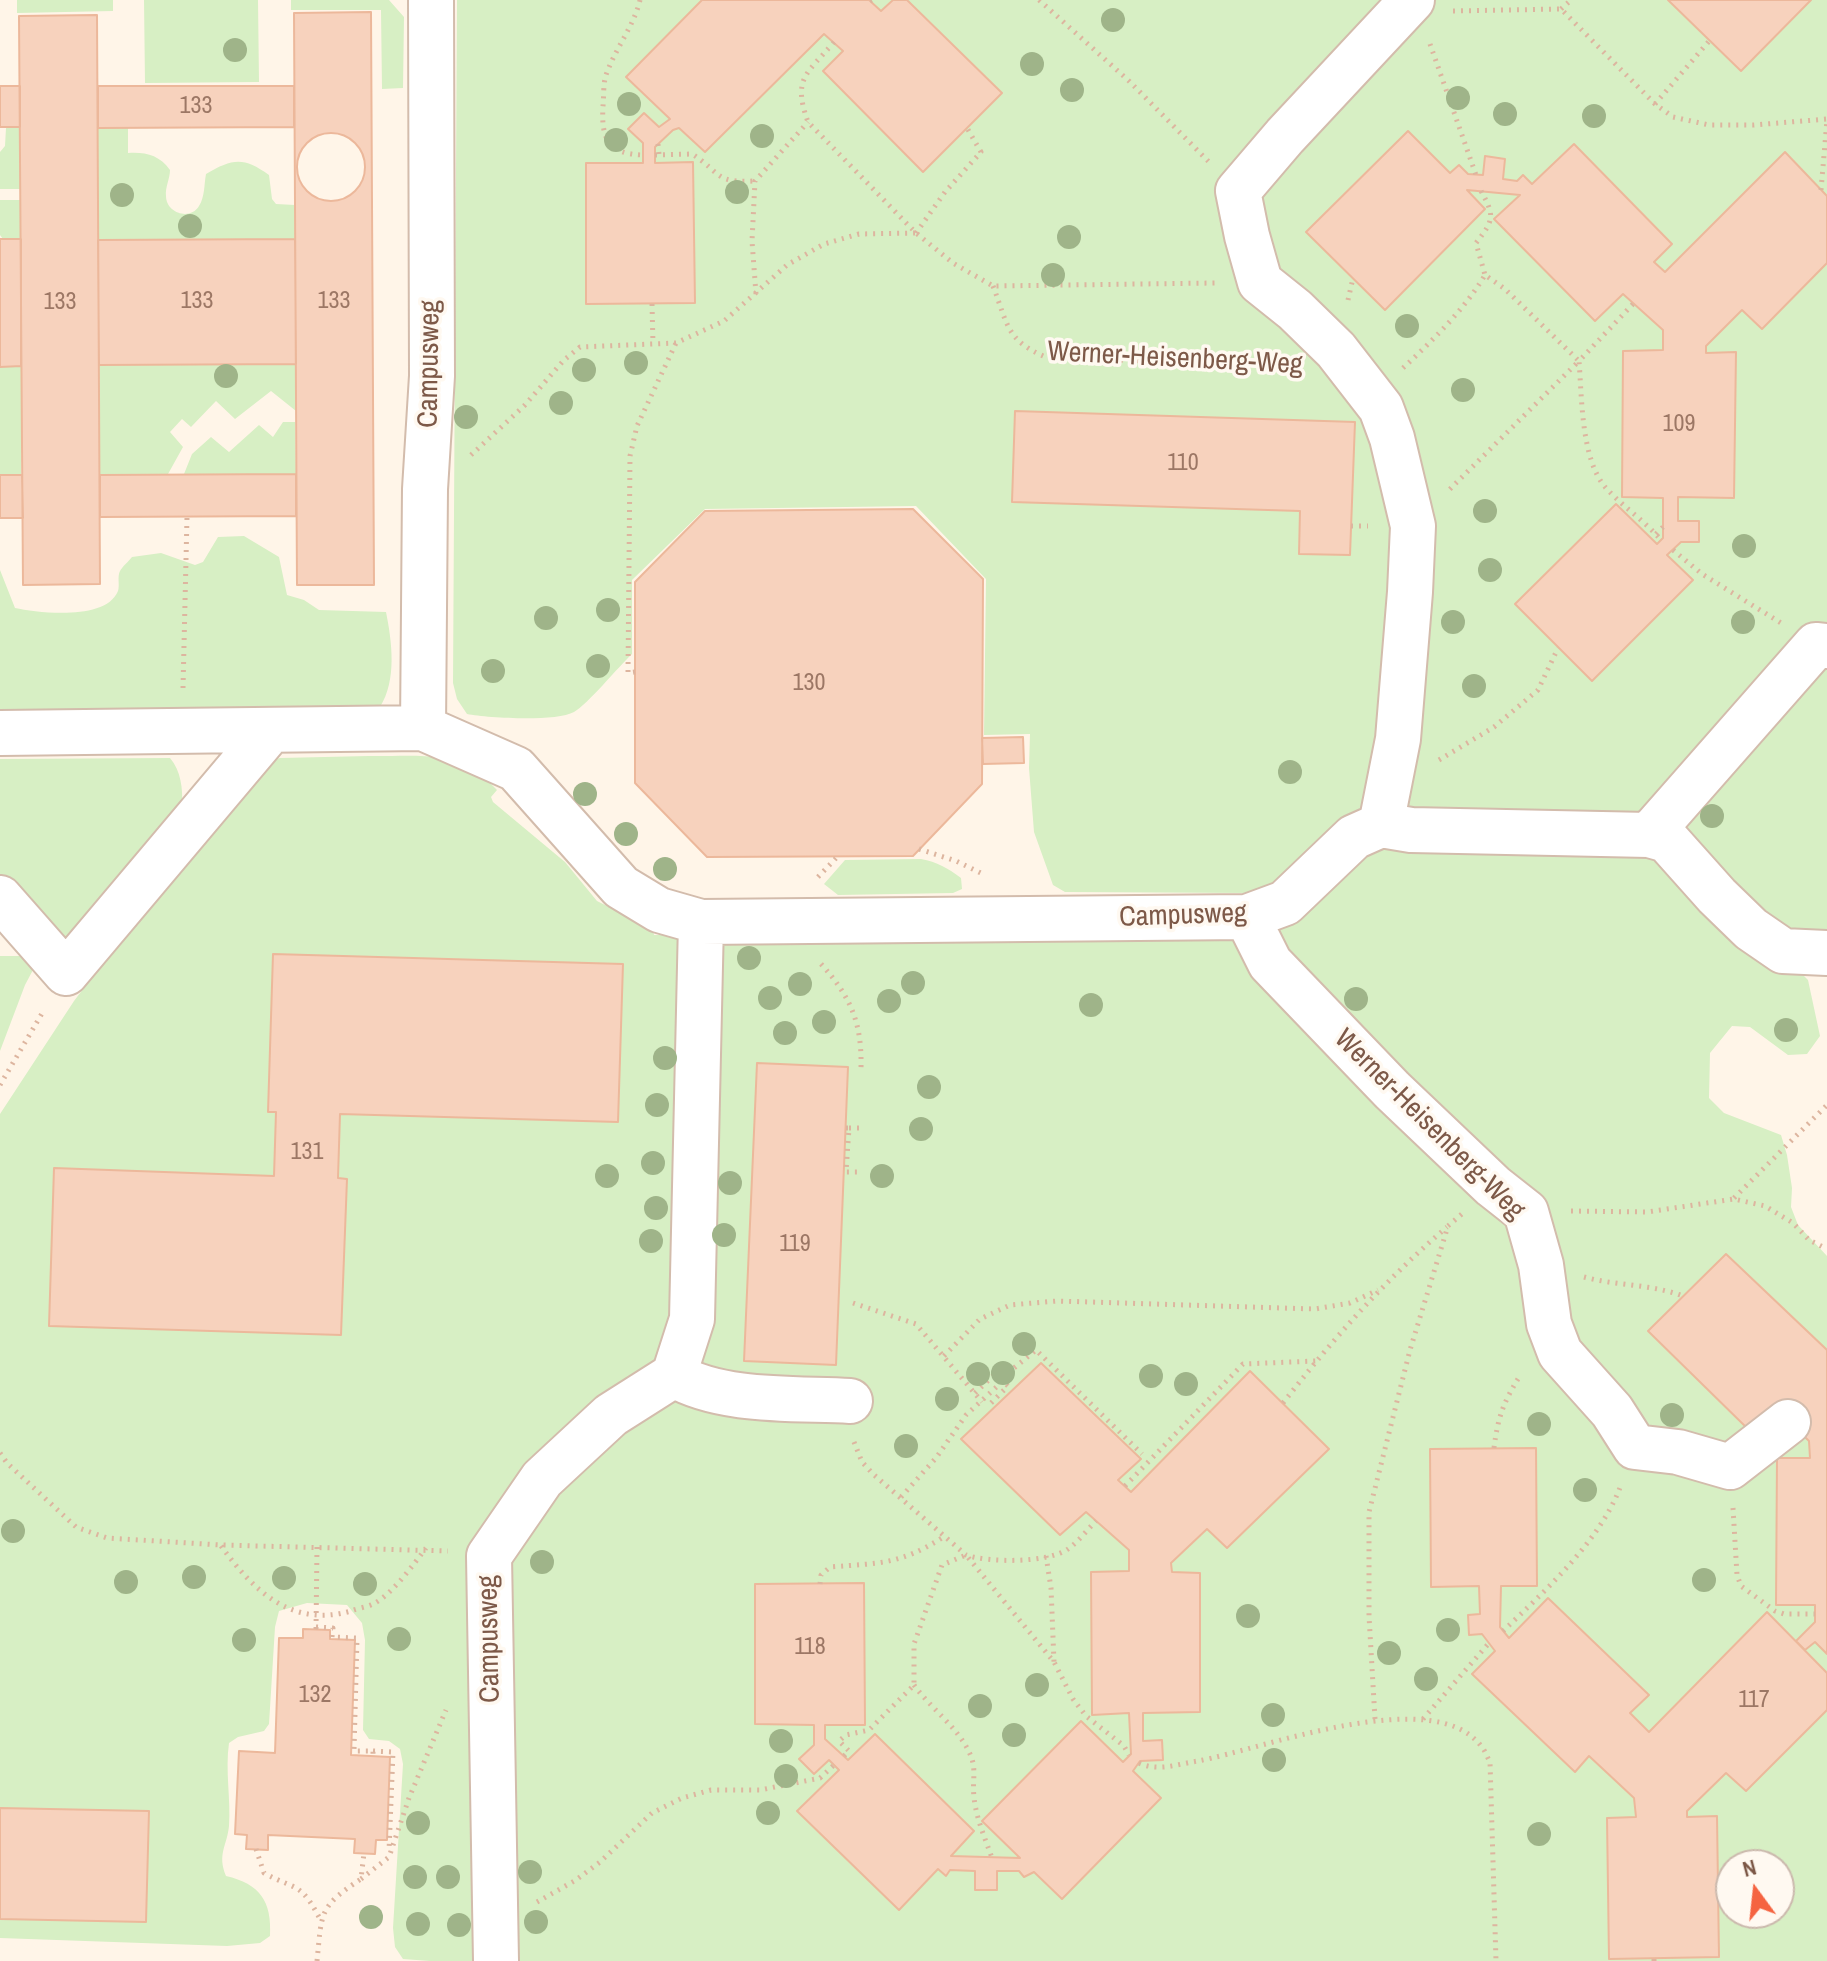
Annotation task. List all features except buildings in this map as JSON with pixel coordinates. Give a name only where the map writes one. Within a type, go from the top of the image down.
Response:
[{"type":"street","name":"Campusweg","points":[[423,728],[425,489],[432,376],[431,0]]},
{"type":"street","points":[[1260,282],[1238,191],[1285,136],[1412,8]]},
{"type":"street","name":"Werner-Heisenberg-Weg","points":[[1260,282],[1295,310],[1361,381],[1381,408],[1392,438],[1413,526],[1398,739],[1384,809]]},
{"type":"street","points":[[1649,835],[1822,646]]},
{"type":"street","name":"Campusweg","points":[[0,733],[423,728],[516,769],[621,887],[659,910],[701,922],[802,903],[1247,917],[1285,903],[1384,809]]},
{"type":"street","points":[[0,898],[66,973],[270,731]]},
{"type":"street","points":[[1384,809],[1411,830],[1649,835],[1667,840],[1751,929],[1783,951],[1827,953]]},
{"type":"street","name":"Werner-Heisenberg-Weg","points":[[1247,917],[1270,963],[1392,1090],[1510,1199],[1541,1265],[1549,1324],[1560,1353],[1612,1411],[1635,1447]]},
{"type":"street","points":[[701,922],[692,1319],[674,1375],[692,1386],[715,1393],[850,1401]]},
{"type":"street","name":"Campusweg","points":[[496,1943],[489,1556],[542,1479],[611,1415],[674,1375]]},
{"type":"street","points":[[1635,1447],[1678,1452],[1730,1467],[1788,1422]]},
{"type":"path","points":[[640,0],[605,77],[602,126],[607,141],[616,150],[643,155]]},
{"type":"path","points":[[1039,0],[1129,81],[1238,191]]},
{"type":"path","points":[[1476,175],[1412,8],[1561,9],[1571,0]]},
{"type":"path","points":[[1561,9],[1655,104],[1673,117],[1709,125],[1827,120],[1821,190]]},
{"type":"path","points":[[1655,104],[1710,40]]},
{"type":"path","points":[[834,42],[801,81],[800,100],[808,122],[916,233],[953,263],[993,286],[1260,282]]},
{"type":"path","points":[[756,294],[752,225],[755,181],[808,122]]},
{"type":"path","points":[[916,233],[945,192],[981,152],[967,128]]},
{"type":"path","points":[[658,144],[657,154],[692,154],[719,177],[731,182],[755,181]]},
{"type":"path","points":[[1484,193],[1490,204],[1490,225],[1476,243],[1485,275],[1505,289],[1579,361],[1585,435],[1592,461],[1603,485],[1661,540]]},
{"type":"path","points":[[425,489],[480,448],[580,347],[676,343],[724,321],[787,265],[824,244],[859,234],[916,233]]},
{"type":"path","points":[[1361,381],[1434,339],[1485,275]]},
{"type":"path","name":"Werner-Heisenberg-Weg","points":[[993,286],[1020,345],[1048,358],[1361,381]]},
{"type":"path","points":[[652,304],[653,344]]},
{"type":"path","points":[[1351,526],[1413,526],[1633,304]]},
{"type":"path","points":[[635,672],[628,673],[628,479],[632,440],[676,343]]},
{"type":"path","points":[[182,732],[187,517]]},
{"type":"path","points":[[1656,534],[1663,527]]},
{"type":"path","points":[[1673,550],[1702,574],[1822,646]]},
{"type":"path","points":[[1384,809],[1519,708],[1538,690],[1558,648]]},
{"type":"path","points":[[838,856],[802,903],[798,935],[850,1003],[860,1036],[861,1068]]},
{"type":"path","points":[[0,1085],[66,973]]},
{"type":"path","points":[[0,1079],[8,1070]]},
{"type":"path","points":[[1734,1199],[1827,1105]]},
{"type":"path","points":[[857,1172],[846,1172],[847,1128],[859,1128]]},
{"type":"path","points":[[1283,1403],[1378,1290],[1448,1226],[1510,1199],[1647,1212],[1734,1199],[1765,1206],[1793,1223],[1809,1240],[1827,1249]]},
{"type":"path","points":[[1375,1719],[1369,1616],[1369,1512],[1410,1350],[1448,1226]]},
{"type":"path","points":[[1541,1265],[1605,1283],[1648,1286],[1683,1296]]},
{"type":"path","points":[[944,1356],[980,1319],[1010,1305],[1057,1301],[1315,1309],[1350,1303],[1378,1290]]},
{"type":"path","points":[[853,1303],[916,1324],[982,1402]]},
{"type":"path","points":[[1494,1448],[1498,1418],[1505,1398],[1549,1324]]},
{"type":"path","points":[[975,1393],[996,1373],[1014,1368],[1036,1350],[1142,1454]]},
{"type":"path","points":[[1125,1486],[1243,1364],[1316,1361]]},
{"type":"path","points":[[901,1497],[936,1458],[966,1415],[1003,1381],[1008,1386],[990,1404],[993,1407]]},
{"type":"path","points":[[850,1401],[848,1424],[862,1462],[966,1555],[1054,1662],[1073,1699],[1086,1716],[1127,1746],[1129,1755]]},
{"type":"path","points":[[1503,1631],[1581,1550],[1614,1505],[1635,1447]]},
{"type":"path","points":[[0,1453],[76,1527],[107,1538],[221,1545],[426,1548],[489,1556]]},
{"type":"path","points":[[1730,1467],[1737,1575],[1741,1586],[1775,1611],[1812,1614],[1814,1624]]},
{"type":"path","points":[[992,1858],[980,1826],[974,1795],[976,1769],[971,1754],[914,1685],[914,1644],[942,1565],[966,1555],[982,1560],[1046,1556],[1067,1550],[1096,1521]]},
{"type":"path","points":[[820,1584],[821,1575],[830,1567],[889,1563],[921,1551],[945,1536]]},
{"type":"path","points":[[221,1545],[263,1596],[317,1616],[375,1603],[402,1578],[426,1548]]},
{"type":"path","points":[[317,1547],[316,1629],[333,1628],[332,1637],[357,1638],[354,1751],[373,1754],[393,1752],[389,1857]]},
{"type":"path","points":[[1046,1556],[1051,1588],[1054,1662]]},
{"type":"path","points":[[1500,1623],[1510,1624]]},
{"type":"path","points":[[1423,1719],[1489,1643]]},
{"type":"path","points":[[844,1756],[849,1751],[836,1744],[846,1735],[869,1730],[914,1685]]},
{"type":"path","points":[[317,1961],[320,1919],[336,1896],[389,1857],[409,1798],[447,1707]]},
{"type":"path","points":[[1139,1763],[1152,1769],[1207,1759],[1375,1719],[1423,1719],[1470,1735],[1481,1745],[1490,1762],[1496,1961]]},
{"type":"path","points":[[496,1943],[600,1862],[652,1813],[682,1798],[711,1790],[760,1790],[820,1778],[834,1765]]},
{"type":"path","points":[[256,1849],[264,1873],[280,1882],[295,1885],[308,1896],[320,1919]]},
{"type":"path","points":[[361,1879],[364,1853]]},
{"type":"green space","points":[[17,0],[113,0],[113,11],[17,13]]},
{"type":"green space","points":[[144,0],[258,0],[259,82],[145,83]]},
{"type":"green space","points":[[291,0],[389,0],[404,17],[403,88],[382,89],[381,10],[291,10]]},
{"type":"green space","points":[[457,0],[1827,0],[1827,937],[1804,937],[1760,913],[1700,850],[1442,817],[1252,893],[1065,892],[1053,885],[1034,832],[1030,734],[984,735],[986,579],[916,506],[705,509],[632,580],[632,654],[580,708],[565,715],[538,718],[467,714],[457,699],[453,683]]},
{"type":"green space","points":[[6,128],[20,128],[20,189],[0,189],[0,152],[5,146]]},
{"type":"green space","points":[[98,128],[128,128],[128,153],[152,156],[166,165],[170,170],[167,202],[179,213],[195,211],[203,195],[206,174],[215,169],[238,162],[260,169],[269,175],[272,199],[276,204],[295,205],[295,239],[98,240]]},
{"type":"green space","points":[[0,200],[21,200],[21,238],[3,239],[0,235]]},
{"type":"green space","points":[[295,364],[296,411],[271,391],[235,419],[216,401],[191,427],[182,419],[170,432],[183,447],[168,474],[100,474],[99,365]]},
{"type":"green space","points":[[0,367],[22,367],[21,475],[0,475]]},
{"type":"green space","points":[[283,422],[295,422],[296,474],[184,474],[192,454],[211,437],[229,452],[259,425],[273,437]]},
{"type":"green space","points":[[244,536],[279,557],[287,595],[304,600],[319,610],[386,612],[391,673],[380,707],[0,717],[0,570],[15,608],[55,613],[86,611],[111,601],[118,591],[120,571],[132,557],[161,553],[195,565],[203,562],[218,537]]},
{"type":"green space","points":[[423,756],[462,763],[477,771],[497,790],[491,797],[493,802],[565,862],[597,901],[609,907],[629,908],[653,930],[654,935],[1216,933],[1374,847],[1650,847],[1808,980],[1820,1036],[1807,1054],[1788,1055],[1750,1027],[1732,1026],[1710,1053],[1709,1098],[1724,1113],[1781,1135],[1792,1188],[1791,1207],[1798,1225],[1827,1256],[1827,1961],[403,1959],[395,1947],[393,1928],[403,1764],[400,1749],[389,1741],[369,1739],[363,1730],[365,1640],[362,1623],[347,1605],[307,1603],[279,1611],[275,1627],[269,1724],[264,1731],[238,1737],[229,1743],[229,1826],[222,1856],[223,1868],[226,1876],[248,1884],[262,1896],[269,1913],[270,1936],[260,1943],[227,1946],[0,1938],[0,1114],[74,1001],[154,895],[264,762],[280,758]]},
{"type":"green space","points":[[170,758],[180,780],[182,805],[74,949],[0,883],[0,759]]},
{"type":"green space","points":[[921,859],[956,874],[961,878],[962,889],[953,893],[838,895],[824,884],[845,860]]},
{"type":"green space","points":[[0,956],[25,956],[34,968],[0,1051]]}]
